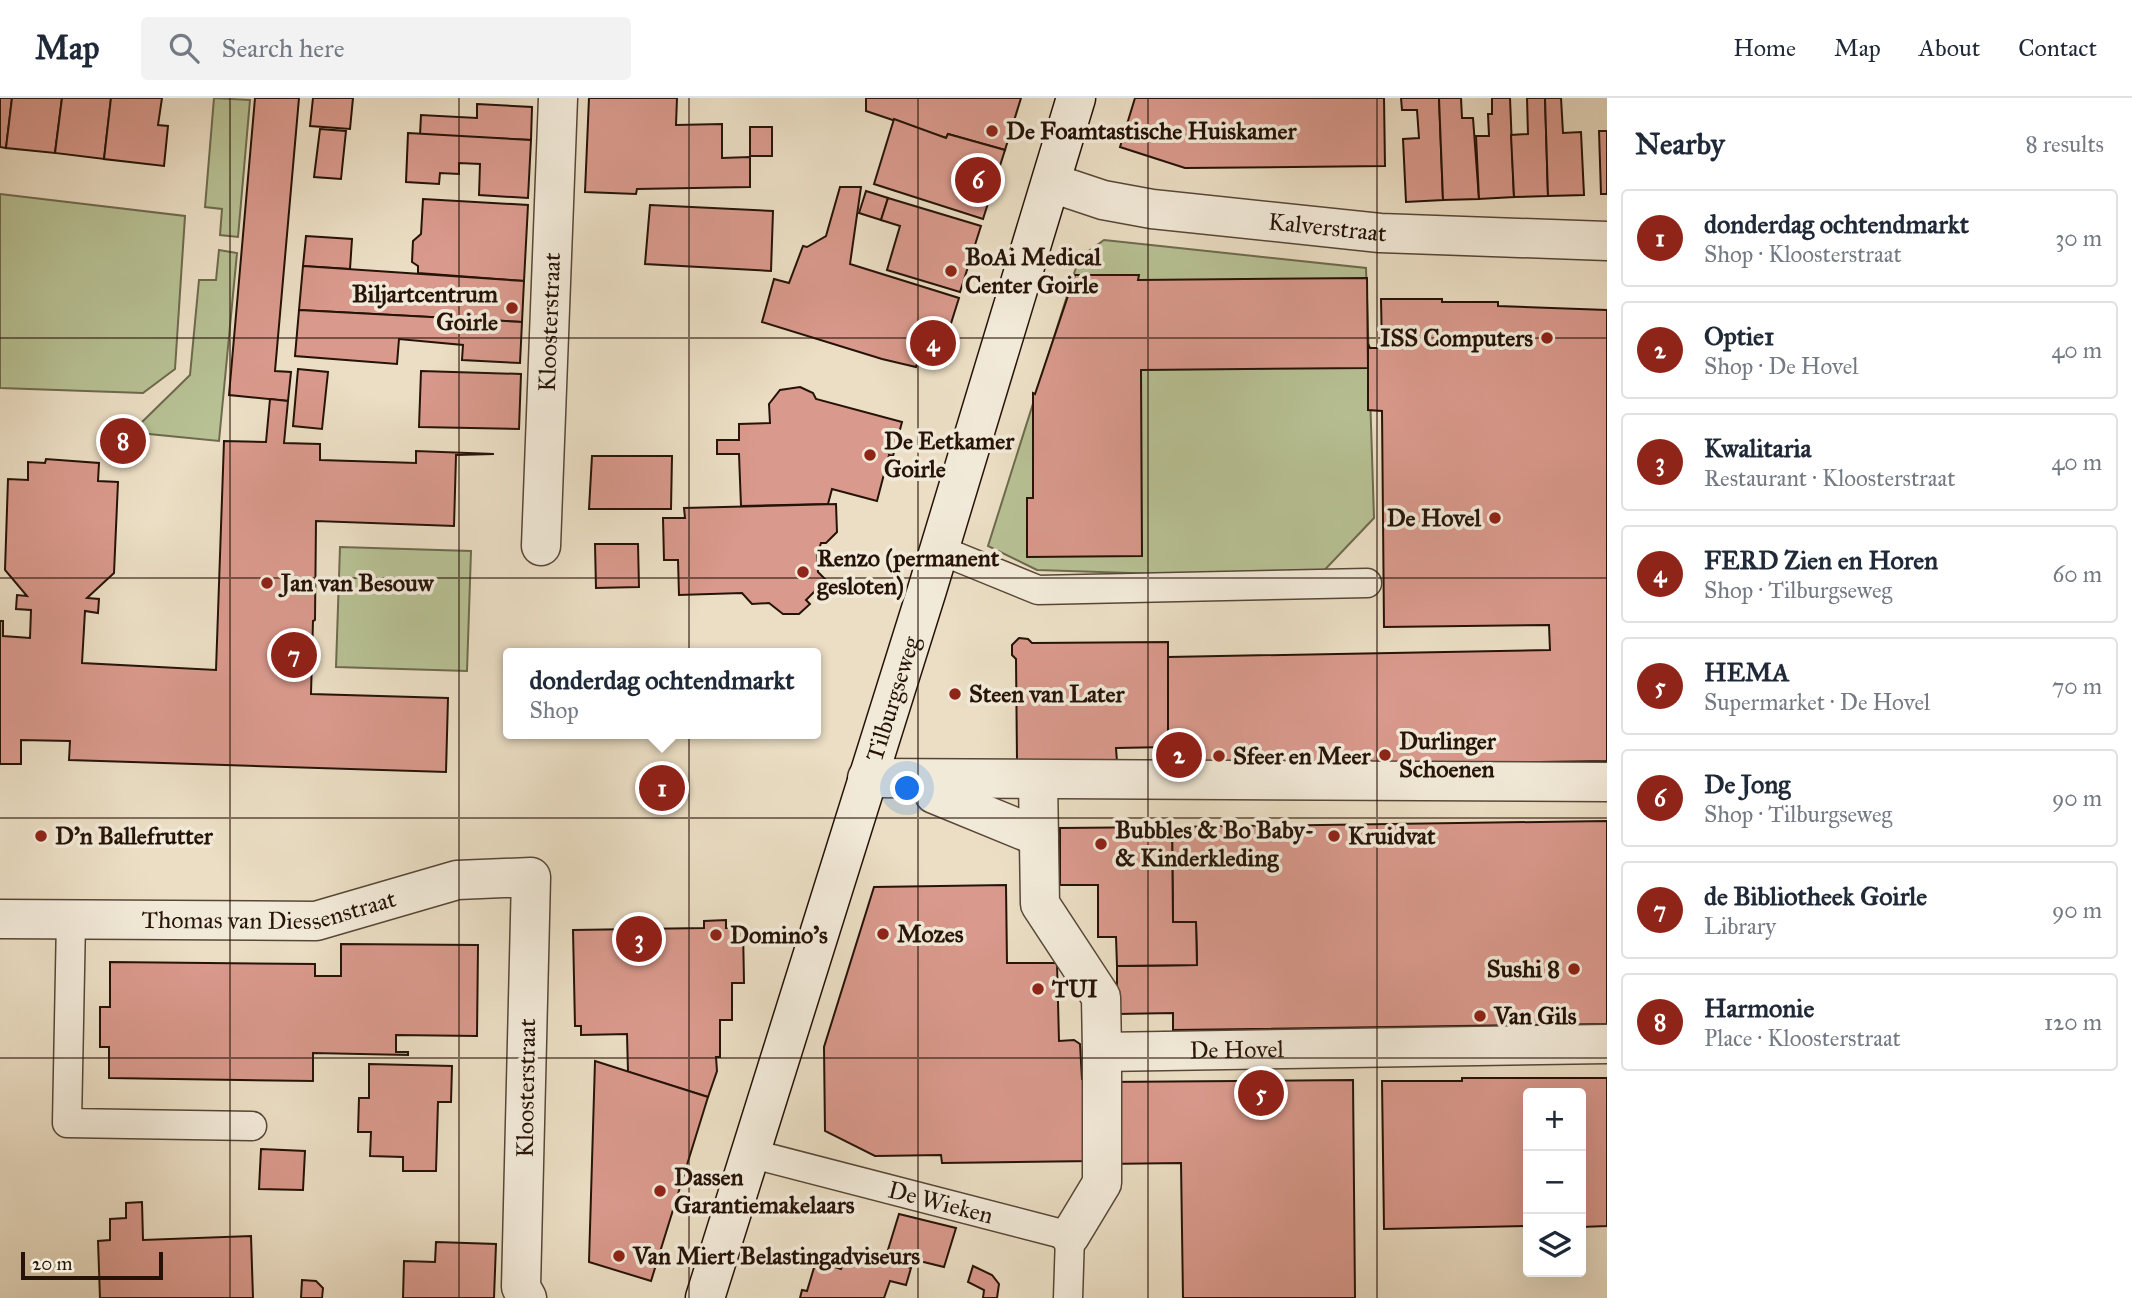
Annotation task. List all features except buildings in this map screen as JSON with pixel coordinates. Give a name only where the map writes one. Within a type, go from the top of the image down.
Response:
[{"type":"street","name":"Kloosterstraat","points":[[541,546],[558,98]]},
{"type":"street","name":"Tilburgseweg","points":[[705,1298],[940,550],[1076,98]]},
{"type":"street","name":"Kalverstraat","points":[[1052,183],[1103,200],[1152,209],[1380,233],[1607,241]]},
{"type":"street","points":[[867,778],[1607,782]]},
{"type":"street","points":[[934,779],[934,794],[1038,837]]},
{"type":"street","points":[[1038,780],[1040,904],[1101,997],[1102,1183],[1070,1236]]},
{"type":"street","name":"Kloosterstraat","points":[[527,1298],[521,1287],[531,877]]},
{"type":"street","name":"Thomas van Diessenstraat","points":[[0,919],[316,921],[457,880],[531,877]]},
{"type":"street","name":"De Hovel","points":[[1102,1052],[1607,1044]]},
{"type":"lane","points":[[940,550],[1038,590],[1367,583]]},
{"type":"lane","points":[[71,920],[67,1123],[252,1126]]},
{"type":"lane","name":"De Wieken","points":[[750,1153],[1070,1236]]},
{"type":"lane","points":[[1068,1298],[1070,1236]]},
{"type":"green space","points":[[214,98],[250,100],[238,237],[220,235],[222,209],[205,207]]},
{"type":"green space","points":[[0,194],[185,216],[175,369],[143,393],[0,388]]},
{"type":"green space","points":[[1104,240],[1366,268],[1374,518],[1316,579],[1037,570],[988,546],[1079,258]]},
{"type":"green space","points":[[219,250],[237,253],[219,441],[139,433],[139,425],[190,375],[199,280],[216,280]]},
{"type":"green space","points":[[340,547],[471,551],[467,671],[336,667]]},
{"type":"place","name":"De Foamtastische Huiskamer","points":[[992,131]]},
{"type":"place","name":"De Jong","points":[[978,180]]},
{"type":"place","name":"BoAi Medical Center Goirle","points":[[951,271]]},
{"type":"place","name":"Biljartcentrum Goirle","points":[[512,308]]},
{"type":"place","name":"ISS Computers","points":[[1547,338]]},
{"type":"place","name":"FERD Zien en Horen","points":[[933,343]]},
{"type":"place","name":"Harmonie","points":[[123,441]]},
{"type":"place","name":"De Eetkamer Goirle","points":[[870,455]]},
{"type":"place","name":"De Hovel","points":[[1495,518]]},
{"type":"place","name":"Renzo (permanent gesloten)","points":[[803,572]]},
{"type":"place","name":"Jan van Besouw","points":[[267,583]]},
{"type":"place","name":"de Bibliotheek Goirle","points":[[294,655]]},
{"type":"place","name":"Steen van Later","points":[[955,694]]},
{"type":"place","name":"Optie1","points":[[1179,755]]},
{"type":"place","name":"Durlinger Schoenen","points":[[1385,755]]},
{"type":"place","name":"Sfeer en Meer","points":[[1219,756]]},
{"type":"place","name":"donderdag ochtendmarkt","points":[[662,788]]},
{"type":"place","name":"D'n Ballefrutter","points":[[41,836]]},
{"type":"place","name":"Kruidvat","points":[[1334,836]]},
{"type":"place","name":"Bubbles & Bo Baby- & Kinderkleding","points":[[1101,844]]},
{"type":"place","name":"Mozes","points":[[883,934]]},
{"type":"place","name":"Domino's","points":[[716,935]]},
{"type":"place","name":"Kwalitaria","points":[[639,939]]},
{"type":"place","name":"Sushi 8","points":[[1574,969]]},
{"type":"place","name":"TUI","points":[[1038,989]]},
{"type":"place","name":"Van Gils","points":[[1480,1016]]},
{"type":"place","name":"HEMA","points":[[1261,1093]]},
{"type":"place","name":"Dassen Garantiemakelaars","points":[[660,1191]]},
{"type":"place","name":"Van Miert Belastingadviseurs","points":[[619,1256]]}]
